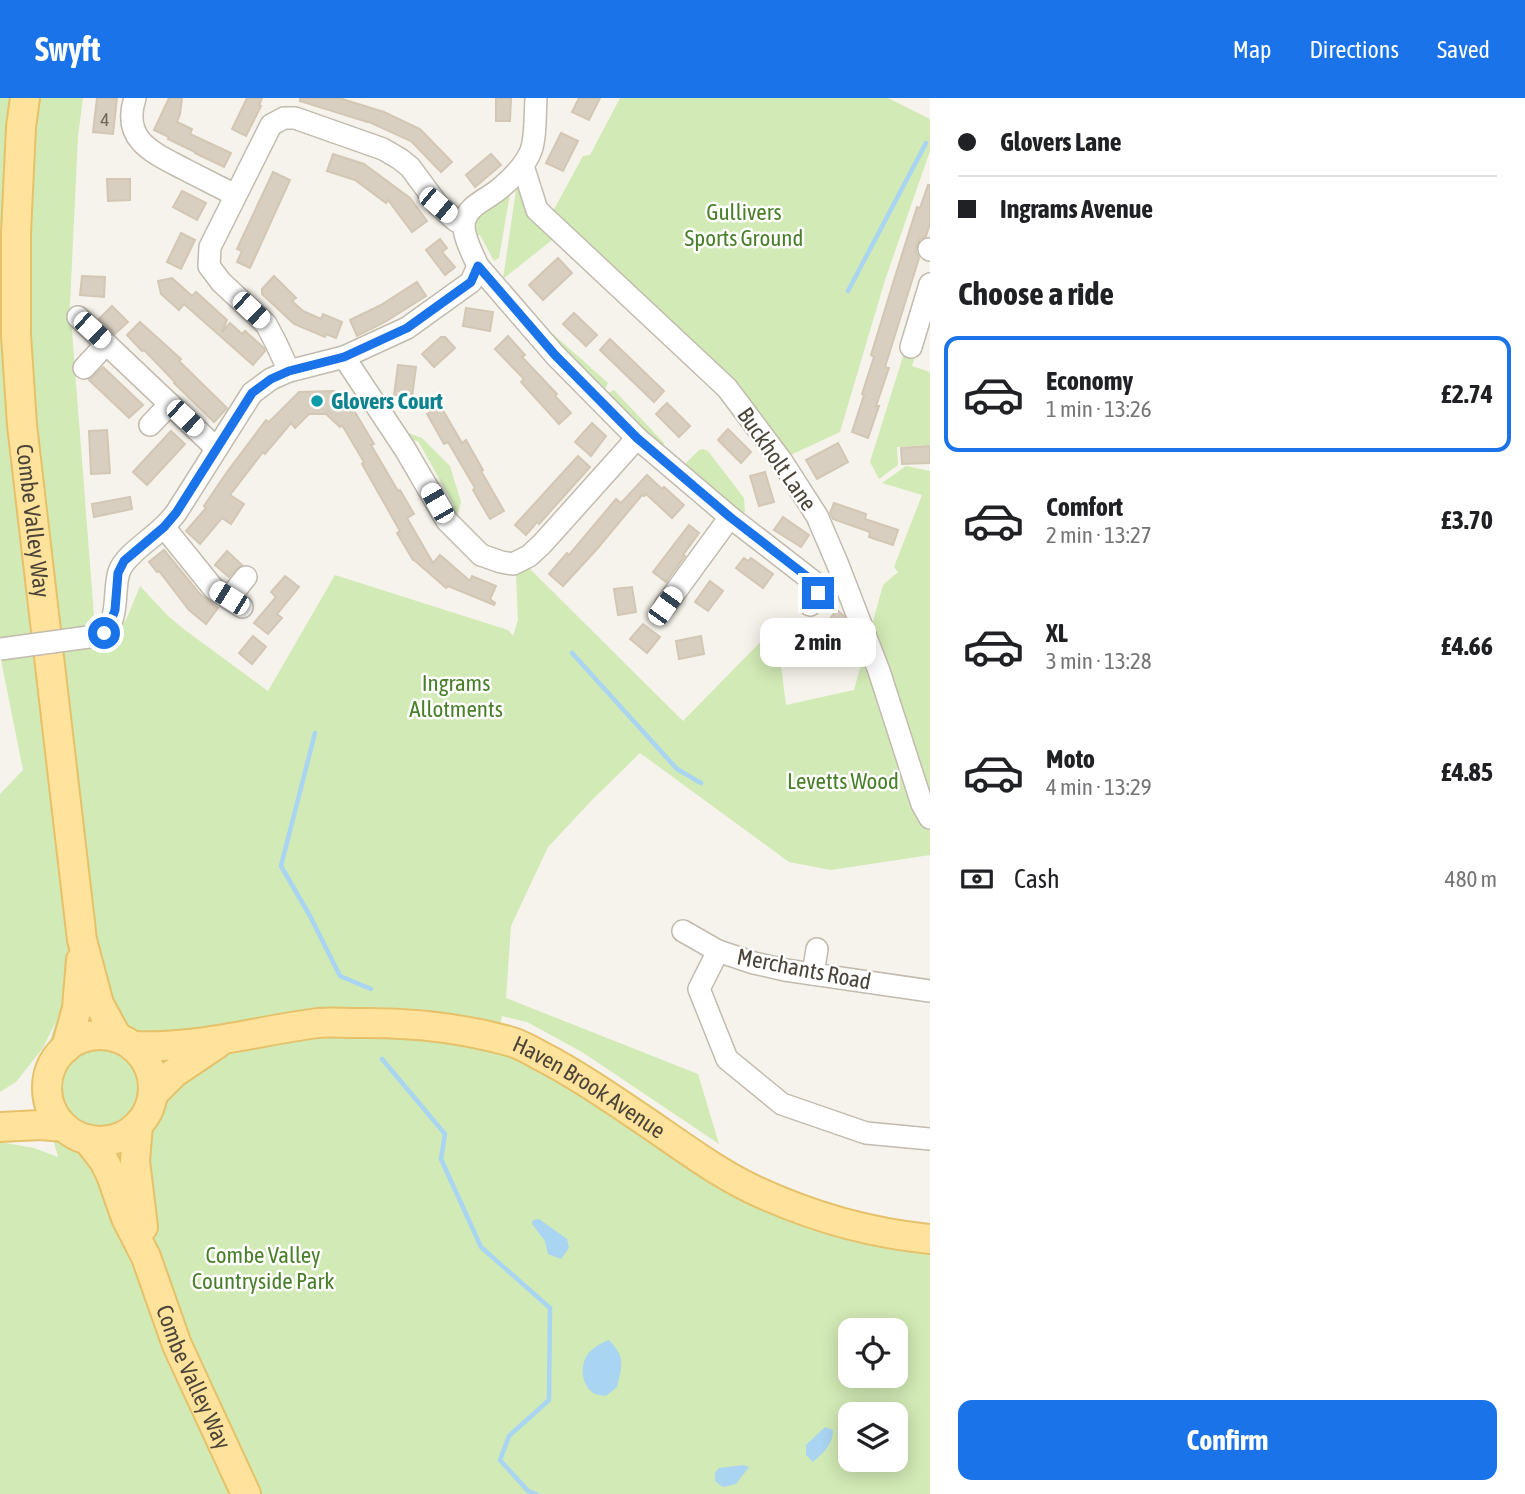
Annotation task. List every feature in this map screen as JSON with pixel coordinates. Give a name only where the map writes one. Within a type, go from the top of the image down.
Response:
[{"type":"main road","name":"Combe Valley Way","points":[[25,98],[16,233],[16,335],[22,425],[82,940],[99,1004],[125,1042]]},
{"type":"main road","name":"Combe Valley Way","points":[[66,1048],[80,984],[82,940]]},
{"type":"main road","name":"Haven Brook Avenue","points":[[125,1042],[163,1048],[320,1023],[387,1022],[454,1028],[516,1043],[568,1069],[706,1162],[751,1188],[796,1208],[835,1220],[874,1231],[930,1239]]},
{"type":"main road","points":[[0,1127],[40,1125],[76,1133],[96,1141],[123,1136],[138,1125],[148,1111],[153,1094],[149,1067],[140,1052],[125,1042],[99,1035],[81,1038],[56,1058],[47,1086],[50,1104],[58,1120],[76,1133]]},
{"type":"main road","name":"Haven Brook Avenue","points":[[153,1094],[184,1065],[225,1039]]},
{"type":"main road","points":[[0,1117],[18,1109],[47,1086]]},
{"type":"main road","name":"Combe Valley Way","points":[[138,1125],[135,1147],[136,1175],[146,1257]]},
{"type":"main road","name":"Combe Valley Way","points":[[76,1133],[104,1161],[111,1175],[126,1218],[146,1257],[177,1345],[246,1494]]},
{"type":"street","points":[[135,98],[131,124],[144,145],[164,159],[235,195]]},
{"type":"street","points":[[536,98],[532,150],[523,166],[498,190],[476,204],[464,225],[468,244],[478,266],[555,355],[637,438],[730,517],[814,582],[818,593],[810,605]]},
{"type":"street","points":[[289,371],[266,324],[221,282],[209,266],[210,247],[271,125],[284,118],[295,118],[383,149],[410,167],[438,205],[464,225]]},
{"type":"street","name":"Buckholt Lane","points":[[523,166],[537,210],[727,388],[781,460],[817,516],[879,671],[922,804],[930,818]]},
{"type":"street","points":[[0,649],[104,633],[115,610],[118,573],[124,561],[164,527],[176,513],[252,393],[271,379],[289,371],[344,357],[407,328],[471,282],[478,266]]},
{"type":"street","points":[[911,347],[926,314],[930,284]]},
{"type":"street","points":[[78,317],[216,447]]},
{"type":"street","points":[[84,368],[106,344]]},
{"type":"street","points":[[344,357],[405,449],[447,522],[481,555],[501,562],[513,564],[529,556],[637,438]]},
{"type":"street","points":[[150,425],[170,404]]},
{"type":"street","points":[[665,606],[730,517]]},
{"type":"street","points":[[164,527],[214,589],[236,603],[246,577]]},
{"type":"street","name":"Merchants Road","points":[[683,931],[718,951],[754,963],[930,991]]},
{"type":"street","points":[[813,974],[817,949]]},
{"type":"street","points":[[718,951],[699,989],[727,1059],[782,1104],[866,1133],[930,1139]]},
{"type":"green space","points":[[0,98],[10,98],[2,236],[6,338],[37,636],[0,641]]},
{"type":"green space","points":[[37,98],[83,98],[78,136],[70,305],[95,629],[58,634],[35,425],[30,335],[34,128]]},
{"type":"green space","name":"Gullivers Sports Ground","points":[[620,98],[888,98],[930,119],[930,151],[885,280],[840,432],[784,458],[552,213],[583,156],[590,155]]},
{"type":"green space","points":[[521,187],[531,221],[548,228],[557,236],[503,279],[516,190]]},
{"type":"green space","points":[[511,188],[499,258],[494,261],[480,235],[476,236],[477,219],[490,202]]},
{"type":"green space","points":[[549,334],[553,334],[608,383],[605,389],[599,392]]},
{"type":"green space","points":[[905,350],[916,354],[912,366],[930,372],[930,445],[897,447],[898,465],[879,479],[870,462]]},
{"type":"green space","points":[[614,390],[664,443],[664,447],[605,398]]},
{"type":"green space","points":[[406,432],[422,438],[450,466],[461,502],[456,520],[451,510],[454,505],[418,441],[410,440]]},
{"type":"green space","points":[[703,449],[708,451],[744,498],[745,512],[685,464]]},
{"type":"green space","points":[[906,466],[930,471],[930,855],[831,870],[789,862],[640,753],[548,847],[511,926],[506,998],[698,1074],[719,1144],[582,1052],[527,1022],[502,1016],[495,1051],[513,1056],[561,1080],[699,1173],[930,1250],[930,1494],[0,1494],[0,1142],[34,1148],[58,1157],[37,1081],[56,1021],[43,1048],[16,1082],[0,1092],[0,794],[23,770],[0,655],[115,634],[126,620],[140,586],[185,630],[268,691],[335,575],[508,630],[513,636],[518,620],[516,574],[529,568],[683,721],[776,626],[786,705],[854,690],[883,585],[898,572],[894,567],[922,495],[882,483]]},
{"type":"water","points":[[539,1219],[567,1239],[569,1248],[561,1259],[548,1254],[545,1241],[532,1224],[533,1220]]},
{"type":"water","points":[[609,1340],[618,1352],[621,1367],[617,1387],[606,1396],[595,1394],[587,1387],[583,1366],[590,1351]]},
{"type":"water","points":[[825,1427],[833,1430],[831,1440],[813,1462],[806,1455],[806,1445]]},
{"type":"water","points":[[744,1465],[749,1467],[736,1484],[723,1487],[715,1481],[715,1473],[719,1468]]},
{"type":"building","points":[[97,98],[117,98],[113,134],[93,132]]},
{"type":"building","points":[[169,98],[182,98],[177,122],[192,129],[190,134],[231,153],[224,167],[154,130]]},
{"type":"building","points":[[247,98],[262,98],[259,105],[261,106],[246,136],[232,129]]},
{"type":"building","points":[[300,98],[339,98],[384,112],[420,129],[452,162],[441,172],[411,141],[367,121],[300,101]]},
{"type":"building","points":[[496,98],[511,98],[510,121],[496,121]]},
{"type":"building","points":[[579,98],[600,98],[589,120],[572,112]]},
{"type":"building","points":[[561,133],[578,141],[563,171],[546,163]]},
{"type":"building","points":[[333,154],[364,164],[410,198],[427,221],[412,232],[388,200],[386,203],[355,180],[327,171]]},
{"type":"building","points":[[491,154],[501,165],[475,187],[466,175]]},
{"type":"building","points":[[273,172],[290,180],[250,268],[237,262],[242,251],[237,249]]},
{"type":"building","points":[[107,179],[130,179],[130,200],[108,201]]},
{"type":"building","points":[[928,185],[930,224],[926,236],[920,239],[917,245],[919,258],[885,367],[889,368],[868,438],[852,432],[874,357],[871,355],[894,280],[917,207],[920,208]]},
{"type":"building","points":[[182,191],[206,203],[197,220],[173,207]]},
{"type":"building","points":[[181,233],[195,240],[181,269],[167,262]]},
{"type":"building","points":[[440,239],[447,248],[442,252],[455,267],[445,275],[426,250]]},
{"type":"building","points":[[558,258],[572,273],[543,300],[529,285]]},
{"type":"building","points":[[82,276],[105,277],[104,297],[80,295]]},
{"type":"building","points":[[274,276],[296,298],[292,301],[303,311],[321,319],[323,314],[342,322],[336,338],[326,334],[325,337],[294,324],[262,294],[262,289]]},
{"type":"building","points":[[172,278],[192,296],[196,292],[227,320],[222,332],[230,323],[242,334],[245,331],[264,348],[265,351],[253,365],[184,304],[179,310],[161,294],[158,281]]},
{"type":"building","points":[[417,282],[426,296],[357,336],[350,320],[381,305]]},
{"type":"building","points":[[112,306],[128,322],[115,334],[99,319]]},
{"type":"building","points":[[466,308],[493,312],[490,331],[463,326]]},
{"type":"building","points":[[574,313],[597,335],[586,346],[563,324]]},
{"type":"building","points":[[140,322],[181,359],[179,361],[227,408],[214,422],[127,335]]},
{"type":"building","points":[[508,336],[525,355],[522,357],[571,413],[559,424],[521,382],[524,379],[495,349]]},
{"type":"building","points":[[441,337],[445,337],[455,348],[434,367],[422,354]]},
{"type":"building","points":[[610,339],[664,391],[654,402],[600,350]]},
{"type":"building","points":[[398,365],[416,367],[412,397],[394,395]]},
{"type":"building","points":[[103,367],[143,405],[129,418],[89,380]]},
{"type":"building","points":[[334,391],[355,412],[374,444],[371,445],[414,514],[407,518],[433,563],[440,555],[470,581],[472,576],[496,586],[490,599],[494,605],[448,586],[446,588],[413,560],[397,533],[400,531],[362,464],[364,462],[342,425],[340,427],[326,414],[309,414],[295,428],[291,423],[265,454],[263,452],[230,495],[244,504],[231,524],[222,518],[200,544],[186,531],[206,508],[204,506],[227,472],[266,420],[269,422],[299,392]]},
{"type":"building","points":[[667,403],[690,426],[679,437],[656,414]]},
{"type":"building","points":[[441,407],[462,443],[466,440],[504,511],[490,519],[448,442],[444,444],[427,414]]},
{"type":"building","points":[[592,423],[606,436],[591,456],[575,442]]},
{"type":"building","points":[[728,429],[751,452],[741,463],[718,440]]},
{"type":"building","points":[[107,430],[110,473],[91,474],[89,431]]},
{"type":"building","points":[[171,431],[185,444],[147,485],[133,472]]},
{"type":"building","points":[[838,443],[848,462],[817,479],[806,460]]},
{"type":"building","points":[[930,446],[930,463],[902,464],[901,448]]},
{"type":"building","points":[[578,456],[590,467],[526,535],[515,525]]},
{"type":"building","points":[[765,472],[774,502],[759,506],[750,476]]},
{"type":"building","points":[[647,475],[684,505],[672,518],[646,494],[642,495],[563,586],[549,574],[567,553],[569,555],[616,499],[621,503]]},
{"type":"building","points":[[130,497],[132,509],[94,517],[92,504]]},
{"type":"building","points":[[834,503],[866,514],[865,519],[898,530],[893,545],[869,537],[870,532],[833,519],[830,513]]},
{"type":"building","points":[[783,517],[809,535],[801,547],[774,530]]},
{"type":"building","points":[[689,525],[699,533],[666,582],[653,572]]},
{"type":"building","points":[[164,550],[200,594],[218,608],[206,624],[189,610],[149,562]]},
{"type":"building","points":[[227,551],[242,565],[229,577],[215,565]]},
{"type":"building","points":[[744,558],[748,561],[751,558],[773,574],[763,588],[736,568]]},
{"type":"building","points":[[285,576],[299,587],[277,614],[282,618],[268,634],[254,623],[276,597],[271,592]]},
{"type":"building","points":[[710,581],[723,591],[708,611],[695,602]]},
{"type":"building","points":[[632,587],[636,612],[618,615],[614,589]]},
{"type":"building","points":[[837,610],[844,616],[844,623],[848,627],[831,646],[817,634]]},
{"type":"building","points":[[643,624],[660,637],[647,653],[630,639]]},
{"type":"building","points":[[253,636],[266,647],[252,664],[239,653]]},
{"type":"building","points":[[701,636],[704,654],[679,659],[676,641]]},
{"type":"building","points":[[814,644],[816,661],[792,664],[789,647]]},
{"type":"waterway","points":[[848,291],[926,143]]},
{"type":"waterway","points":[[572,653],[677,769],[701,783]]},
{"type":"waterway","points":[[315,733],[281,866],[340,976],[371,989]]},
{"type":"waterway","points":[[382,1059],[445,1134],[441,1159],[481,1247],[550,1308],[549,1400],[509,1436],[500,1460],[528,1491],[536,1494]]},
{"type":"place","name":"Glovers Court","points":[[317,401]]},
{"type":"route","points":[[104,633],[115,610],[118,573],[124,561],[164,527],[176,513],[252,393],[271,379],[289,371],[344,357],[407,328],[471,282],[478,266],[555,355],[637,438],[730,517],[814,582],[818,593]]},
{"type":"park label","name":"Ingrams Allotments","points":[[456,696]]},
{"type":"park label","name":"Levetts Wood","points":[[843,781]]},
{"type":"park label","name":"Combe Valley Countryside Park","points":[[263,1268]]}]
